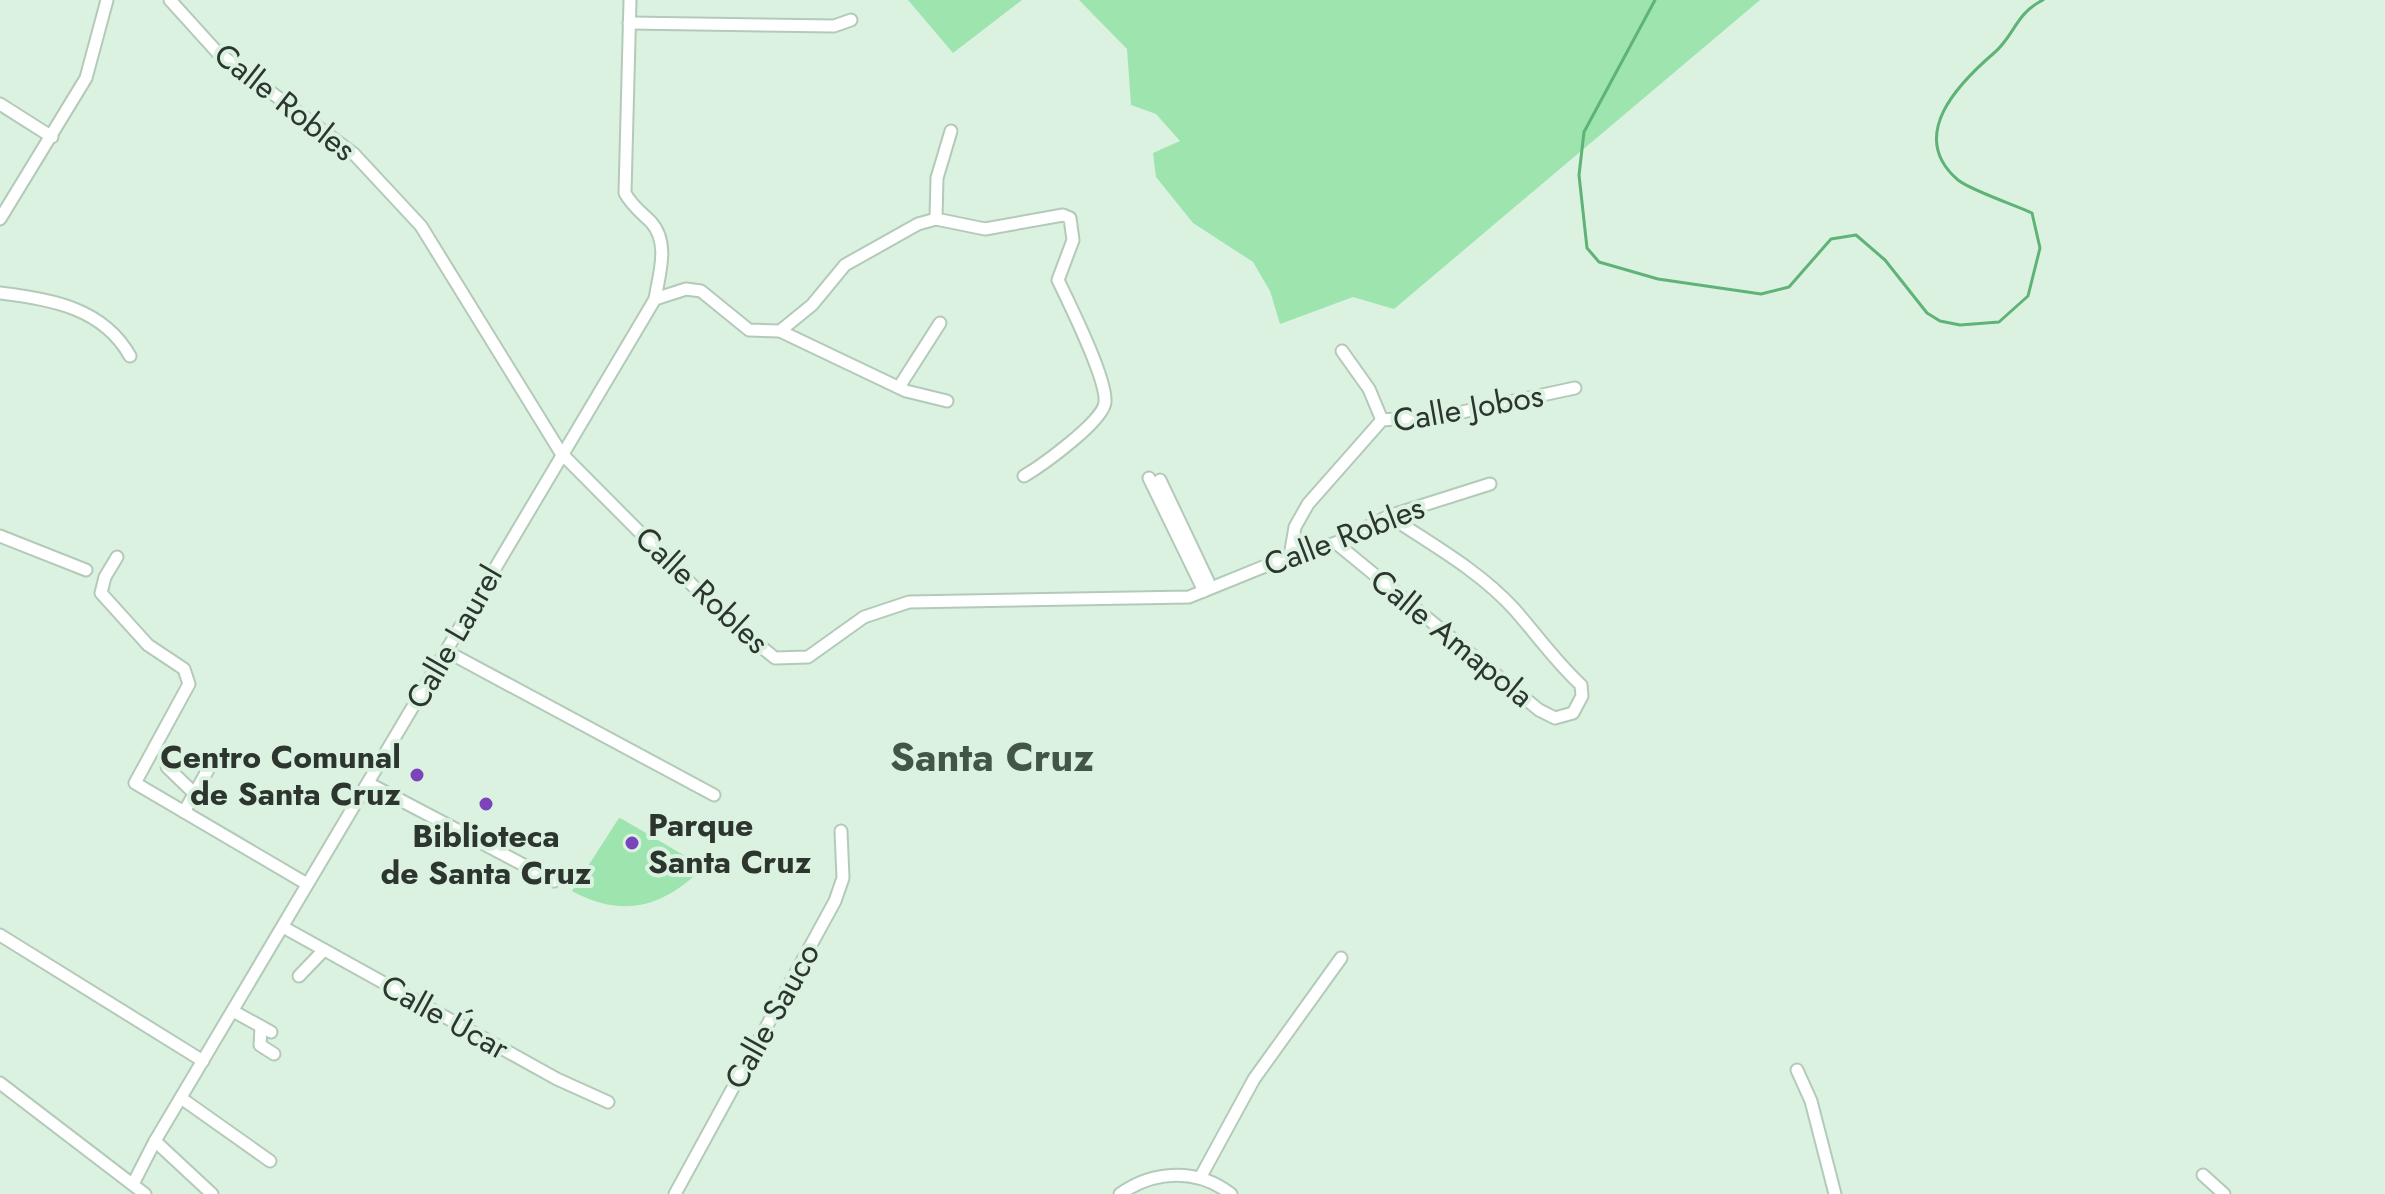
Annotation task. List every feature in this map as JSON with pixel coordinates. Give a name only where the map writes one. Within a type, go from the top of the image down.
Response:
[{"type":"street","points":[[0,219],[86,78],[107,0]]},
{"type":"street","name":"Calle Robles","points":[[170,0],[217,52],[354,154],[421,226],[561,453],[723,616],[775,658],[808,657],[864,617],[909,602],[1189,597],[1290,556],[1336,543],[1389,516],[1490,484]]},
{"type":"street","points":[[630,0],[625,193],[632,206],[653,225],[663,245],[655,299],[686,289],[701,291],[749,330],[780,331],[899,387],[947,401]]},
{"type":"street","points":[[629,23],[834,26],[851,20]]},
{"type":"street","points":[[0,104],[52,137]]},
{"type":"street","points":[[936,219],[937,178],[951,131]]},
{"type":"street","points":[[780,331],[812,305],[845,265],[918,224],[936,219],[985,229],[1063,215],[1070,218],[1073,240],[1058,280],[1089,347],[1105,401],[1100,415],[1045,464],[1024,476]]},
{"type":"street","points":[[0,293],[70,305],[110,328],[130,356]]},
{"type":"street","name":"Calle Laurel","points":[[133,1184],[155,1141],[655,299]]},
{"type":"street","points":[[899,387],[940,323]]},
{"type":"street","points":[[1342,351],[1369,389],[1382,420]]},
{"type":"street","name":"Calle Jobos","points":[[1290,556],[1295,527],[1308,504],[1382,420],[1448,415],[1575,388]]},
{"type":"street","points":[[1155,479],[1207,589]]},
{"type":"street","name":"Calle Amapola","points":[[1336,543],[1539,710],[1555,718],[1573,713],[1582,696],[1581,685],[1555,661],[1513,608],[1473,573],[1389,516]]},
{"type":"street","points":[[0,536],[86,570]]},
{"type":"street","points":[[117,557],[105,577],[101,593],[148,645],[184,669],[189,684],[135,783],[307,884]]},
{"type":"street","points":[[446,651],[714,795]]},
{"type":"street","points":[[184,812],[214,759]]},
{"type":"street","points":[[167,767],[194,793]]},
{"type":"street","points":[[368,783],[554,881]]},
{"type":"street","name":"Calle Sauco","points":[[675,1194],[835,901],[843,878],[841,831]]},
{"type":"street","name":"Calle Úcar","points":[[283,927],[557,1079],[608,1102]]},
{"type":"street","points":[[0,935],[203,1061]]},
{"type":"street","points":[[299,976],[324,950]]},
{"type":"street","points":[[1200,1178],[1254,1079],[1341,958]]},
{"type":"street","points":[[233,1011],[266,1030],[260,1045],[274,1054]]},
{"type":"street","points":[[1797,1070],[1811,1101],[1835,1194]]},
{"type":"street","points":[[0,1083],[145,1194]]},
{"type":"street","points":[[181,1098],[270,1161]]},
{"type":"street","points":[[155,1141],[212,1194]]},
{"type":"street","points":[[1120,1194],[1132,1185],[1165,1174],[1200,1178],[1231,1194]]},
{"type":"street","points":[[2203,1175],[2224,1194]]},
{"type":"green space","points":[[908,0],[1022,0],[953,53]]},
{"type":"green space","points":[[1079,0],[1760,0],[1394,309],[1353,297],[1280,324],[1270,291],[1253,262],[1193,223],[1156,177],[1153,153],[1180,141],[1156,114],[1131,105],[1127,49]]},
{"type":"green space","name":"Parque Santa Cruz","points":[[619,818],[704,867],[673,892],[642,904],[609,905],[572,891]]},
{"type":"waterway","points":[[1655,0],[1584,132],[1579,175],[1587,248],[1599,262],[1658,279],[1761,294],[1789,287],[1831,239],[1856,235],[1885,260],[1927,313],[1940,321],[1960,325],[1999,322],[2028,296],[2040,248],[2032,213],[1964,184],[1943,163],[1937,146],[1937,129],[1953,95],[2001,46],[2026,12],[2043,0]]},
{"type":"place","name":"Centro Comunal de Santa Cruz","points":[[417,775]]},
{"type":"place","name":"Biblioteca de Santa Cruz","points":[[486,804]]},
{"type":"place","name":"Parque Santa Cruz","points":[[632,843]]},
{"type":"district","name":"Santa Cruz","points":[[992,757]]}]
